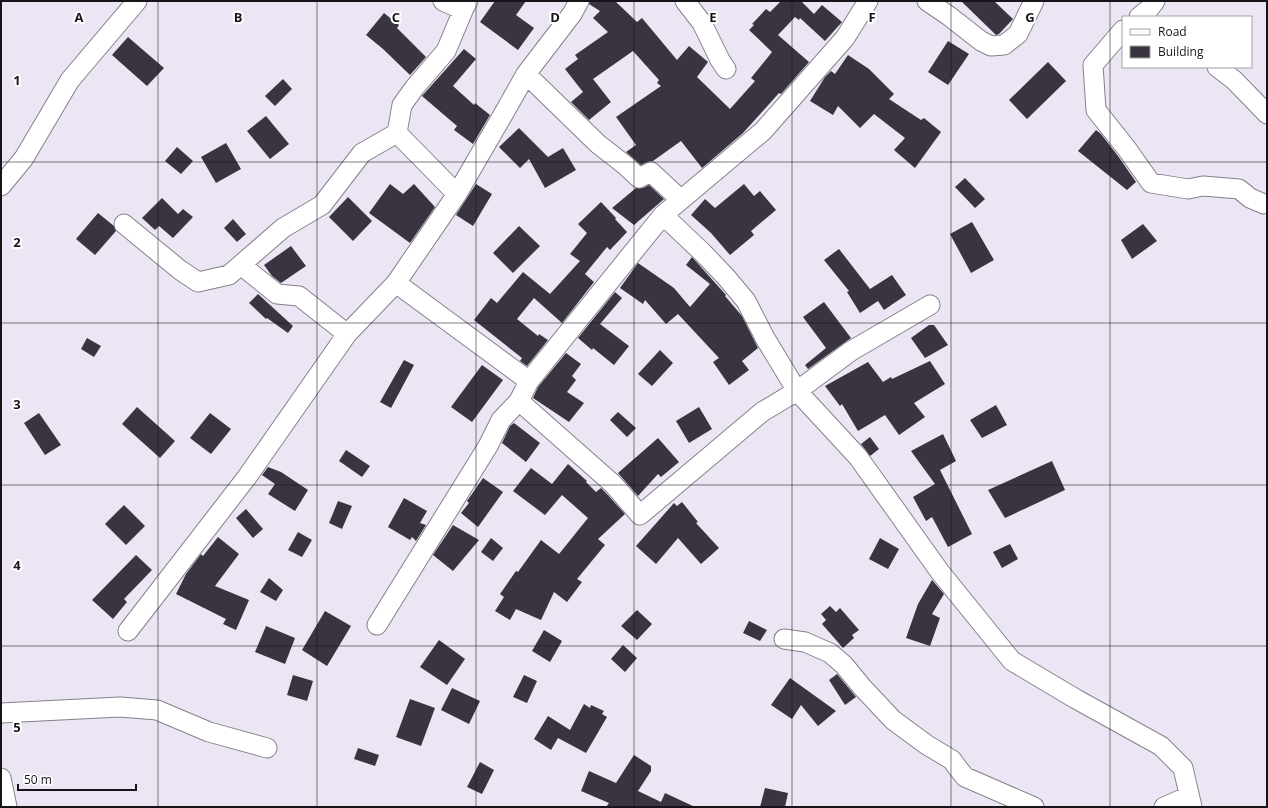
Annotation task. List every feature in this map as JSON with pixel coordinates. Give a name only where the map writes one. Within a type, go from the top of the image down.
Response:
[{"type":"street","points":[[1,186],[24,158],[70,80],[137,1]]},
{"type":"street","points":[[124,224],[180,270],[198,282],[229,276],[283,228],[322,205],[362,154],[396,133],[402,105],[415,87],[446,51],[466,4],[443,1]]},
{"type":"street","points":[[128,631],[247,477],[347,334],[396,283],[457,194],[526,74],[572,14],[578,1]]},
{"type":"street","points":[[685,1],[702,23],[726,69]]},
{"type":"street","points":[[377,625],[488,446],[501,420],[519,401],[529,381],[663,216],[763,131],[845,38],[868,1]]},
{"type":"street","points":[[927,1],[981,41],[991,46],[1004,45],[1018,34],[1034,1]]},
{"type":"street","points":[[1122,31],[1093,64],[1096,110],[1127,149],[1151,183],[1188,189],[1204,186],[1239,189],[1250,198],[1264,204]]},
{"type":"street","points":[[1218,68],[1234,80],[1267,114]]},
{"type":"street","points":[[526,74],[598,144],[639,178],[651,172],[681,200]]},
{"type":"street","points":[[396,133],[457,194]]},
{"type":"street","points":[[663,216],[703,253],[746,301],[765,338],[797,391],[858,457],[940,572],[1012,661],[1076,699],[1162,746],[1183,768],[1191,802],[1164,807]]},
{"type":"street","points":[[241,265],[277,294],[299,296],[347,334]]},
{"type":"street","points":[[396,283],[529,381]]},
{"type":"street","points":[[519,401],[613,484],[640,515],[762,412],[797,391],[851,351],[930,305]]},
{"type":"street","points":[[784,640],[804,642],[830,653],[844,665],[893,720],[927,745],[952,760],[965,777],[1034,807]]},
{"type":"street","points":[[1,713],[120,707],[157,710],[209,732],[267,748]]},
{"type":"street","points":[[1,778],[7,807]]},
{"type":"building","points":[[495,1],[526,1],[516,15],[534,28],[518,50],[480,22]]},
{"type":"building","points":[[590,1],[615,1],[637,22],[642,18],[677,60],[689,46],[708,62],[697,77],[730,109],[755,81],[751,78],[772,52],[749,30],[754,25],[752,24],[766,9],[770,12],[781,1],[801,1],[814,14],[822,5],[842,22],[825,41],[800,18],[799,20],[795,17],[778,35],[809,62],[781,94],[779,93],[743,133],[702,168],[681,141],[653,161],[641,165],[626,152],[636,145],[616,117],[661,86],[657,83],[659,80],[633,51],[593,79],[611,102],[589,120],[571,102],[583,92],[565,69],[578,59],[575,55],[608,32],[593,18],[600,11],[589,4]]},
{"type":"building","points":[[961,1],[994,1],[1013,19],[999,34],[996,35]]},
{"type":"building","points":[[384,13],[399,25],[397,28],[426,57],[410,75],[366,35]]},
{"type":"building","points":[[128,37],[164,68],[147,86],[112,55]]},
{"type":"building","points":[[948,41],[969,54],[948,85],[928,72]]},
{"type":"building","points":[[464,49],[476,59],[453,86],[474,105],[475,103],[490,115],[473,144],[454,130],[457,126],[422,96]]},
{"type":"building","points":[[848,55],[869,69],[894,94],[889,99],[921,120],[924,118],[941,132],[915,168],[894,150],[905,138],[874,114],[860,128],[838,106],[833,115],[810,101],[825,77],[831,71],[835,74]]},
{"type":"building","points":[[1048,62],[1066,81],[1027,119],[1009,100]]},
{"type":"building","points":[[283,79],[292,89],[275,106],[265,96]]},
{"type":"building","points":[[266,116],[289,144],[270,159],[247,131]]},
{"type":"building","points":[[519,128],[548,157],[563,148],[576,170],[545,188],[529,159],[520,168],[499,147]]},
{"type":"building","points":[[1096,130],[1101,134],[1118,156],[1136,182],[1127,190],[1078,151]]},
{"type":"building","points":[[226,143],[241,169],[216,183],[201,157]]},
{"type":"building","points":[[177,147],[193,161],[181,174],[165,161]]},
{"type":"building","points":[[965,178],[985,199],[975,208],[955,187]]},
{"type":"building","points":[[390,184],[403,194],[414,184],[435,207],[410,243],[369,213]]},
{"type":"building","points":[[476,184],[492,194],[473,226],[456,215]]},
{"type":"building","points":[[744,184],[754,196],[760,191],[776,210],[751,231],[754,235],[730,255],[711,233],[691,215],[705,199],[715,208]]},
{"type":"building","points":[[649,185],[664,199],[634,225],[612,208],[636,188],[643,188]]},
{"type":"building","points":[[348,197],[372,221],[353,241],[329,217]]},
{"type":"building","points":[[162,198],[178,214],[183,209],[193,217],[173,238],[159,226],[155,230],[142,218]]},
{"type":"building","points":[[601,202],[627,232],[610,250],[607,247],[585,274],[594,282],[562,323],[534,298],[517,319],[538,336],[539,334],[548,340],[527,366],[520,361],[522,358],[474,320],[491,298],[497,303],[523,272],[550,294],[580,261],[570,254],[587,233],[578,224]]},
{"type":"building","points":[[98,213],[114,226],[116,231],[95,255],[76,239]]},
{"type":"building","points":[[233,219],[246,234],[237,242],[224,228]]},
{"type":"building","points":[[972,222],[994,260],[971,273],[950,234]]},
{"type":"building","points":[[1143,224],[1157,241],[1132,259],[1121,240]]},
{"type":"building","points":[[519,226],[540,246],[513,273],[493,253]]},
{"type":"building","points":[[291,246],[306,266],[281,283],[272,276],[264,265]]},
{"type":"building","points":[[839,249],[870,289],[892,275],[906,295],[884,310],[878,301],[860,313],[847,292],[849,291],[824,260]]},
{"type":"building","points":[[692,257],[726,295],[725,296],[742,316],[758,348],[742,361],[749,370],[729,385],[713,362],[719,358],[678,314],[666,324],[645,300],[643,304],[620,288],[638,263],[674,288],[690,307],[710,284],[686,265]]},
{"type":"building","points":[[615,292],[622,298],[600,324],[629,346],[614,365],[593,348],[592,350],[578,338]]},
{"type":"building","points":[[258,294],[293,326],[288,333],[267,318],[266,319],[249,303]]},
{"type":"building","points":[[824,302],[851,338],[808,369],[805,365],[826,348],[803,317]]},
{"type":"building","points":[[929,325],[934,325],[948,345],[925,358],[911,338]]},
{"type":"building","points":[[87,338],[101,346],[94,357],[81,349]]},
{"type":"building","points":[[660,350],[673,363],[652,386],[638,374]]},
{"type":"building","points":[[566,353],[581,364],[572,376],[576,380],[567,392],[584,403],[569,422],[533,398],[538,387]]},
{"type":"building","points":[[404,360],[414,365],[391,408],[380,402]]},
{"type":"building","points":[[930,361],[945,384],[914,403],[925,417],[899,435],[885,415],[858,431],[842,404],[840,406],[825,386],[868,362],[883,382],[891,377],[892,379]]},
{"type":"building","points":[[482,365],[503,380],[472,422],[451,407]]},
{"type":"building","points":[[996,405],[1007,425],[982,438],[970,420]]},
{"type":"building","points":[[137,407],[175,441],[160,458],[122,424]]},
{"type":"building","points":[[699,407],[712,429],[689,443],[676,421]]},
{"type":"building","points":[[618,412],[636,428],[627,437],[610,420]]},
{"type":"building","points":[[39,413],[61,445],[45,455],[24,423]]},
{"type":"building","points":[[210,413],[231,429],[211,454],[190,438]]},
{"type":"building","points":[[514,423],[540,443],[526,462],[502,443],[510,426]]},
{"type":"building","points":[[943,434],[956,461],[940,470],[972,534],[948,547],[932,517],[926,521],[913,497],[935,484],[911,451]]},
{"type":"building","points":[[870,437],[879,449],[870,456],[861,444]]},
{"type":"building","points":[[658,438],[679,462],[661,477],[658,474],[638,496],[618,473]]},
{"type":"building","points":[[346,450],[370,466],[362,477],[339,461]]},
{"type":"building","points":[[1052,461],[1065,490],[1005,518],[988,490]]},
{"type":"building","points":[[568,464],[587,481],[586,482],[596,492],[601,488],[625,514],[598,539],[605,545],[577,579],[582,582],[567,602],[554,592],[541,620],[516,609],[510,620],[495,611],[504,597],[500,594],[516,571],[518,572],[541,540],[559,554],[588,518],[562,495],[545,515],[513,491],[531,468],[552,484]]},
{"type":"building","points":[[268,467],[281,472],[308,490],[295,511],[268,494],[275,484],[262,475]]},
{"type":"building","points":[[483,478],[503,492],[478,527],[461,513],[469,503],[467,501]]},
{"type":"building","points":[[404,498],[427,511],[420,523],[426,525],[416,541],[412,537],[410,540],[388,527]]},
{"type":"building","points":[[338,501],[352,506],[342,529],[329,523]]},
{"type":"building","points":[[682,502],[698,522],[696,523],[719,548],[701,564],[678,538],[656,564],[636,546],[674,503],[677,506]]},
{"type":"building","points":[[124,505],[145,526],[126,545],[105,524]]},
{"type":"building","points":[[246,509],[263,529],[253,538],[236,518]]},
{"type":"building","points":[[453,525],[479,540],[453,571],[433,555]]},
{"type":"building","points":[[298,532],[312,540],[302,557],[288,550]]},
{"type":"building","points":[[218,537],[239,554],[215,586],[249,600],[236,630],[223,624],[226,619],[176,594],[186,574],[201,554],[203,556]]},
{"type":"building","points":[[491,538],[503,548],[493,561],[481,552]]},
{"type":"building","points":[[880,538],[899,549],[888,569],[869,559]]},
{"type":"building","points":[[1010,544],[1018,559],[1002,568],[993,552]]},
{"type":"building","points":[[136,555],[152,570],[124,599],[127,602],[113,619],[92,600]]},
{"type":"building","points":[[269,578],[283,590],[276,601],[260,592]]},
{"type":"building","points":[[932,580],[944,594],[932,614],[940,618],[930,646],[906,638],[918,604]]},
{"type":"building","points":[[830,606],[836,612],[840,608],[859,630],[852,635],[854,638],[843,648],[822,624],[826,620],[821,614]]},
{"type":"building","points":[[637,610],[652,624],[637,640],[621,626]]},
{"type":"building","points":[[325,611],[351,626],[327,666],[302,650]]},
{"type":"building","points":[[749,621],[767,630],[760,641],[743,633]]},
{"type":"building","points":[[266,626],[295,638],[285,664],[255,652]]},
{"type":"building","points":[[544,630],[562,641],[550,662],[532,651]]},
{"type":"building","points":[[439,640],[465,659],[447,685],[420,667]]},
{"type":"building","points":[[623,645],[637,658],[625,672],[611,659]]},
{"type":"building","points":[[837,674],[856,697],[845,705],[829,680]]},
{"type":"building","points":[[293,675],[313,681],[307,701],[287,695]]},
{"type":"building","points":[[524,675],[537,681],[527,703],[513,697]]},
{"type":"building","points":[[790,678],[836,711],[818,726],[801,705],[792,719],[771,705]]},
{"type":"building","points":[[452,688],[480,701],[469,724],[441,710]]},
{"type":"building","points":[[410,699],[435,708],[421,746],[396,737]]},
{"type":"building","points":[[584,704],[590,708],[591,705],[604,711],[602,714],[607,717],[586,753],[558,738],[551,750],[534,739],[548,716],[570,730]]},
{"type":"building","points":[[358,748],[379,755],[375,766],[354,759]]},
{"type":"building","points":[[634,755],[651,766],[651,771],[638,791],[661,802],[665,793],[695,807],[606,807],[609,803],[581,791],[589,771],[616,783]]},
{"type":"building","points":[[480,762],[494,770],[482,794],[467,787]]},
{"type":"building","points":[[765,788],[788,793],[785,807],[760,807]]}]
